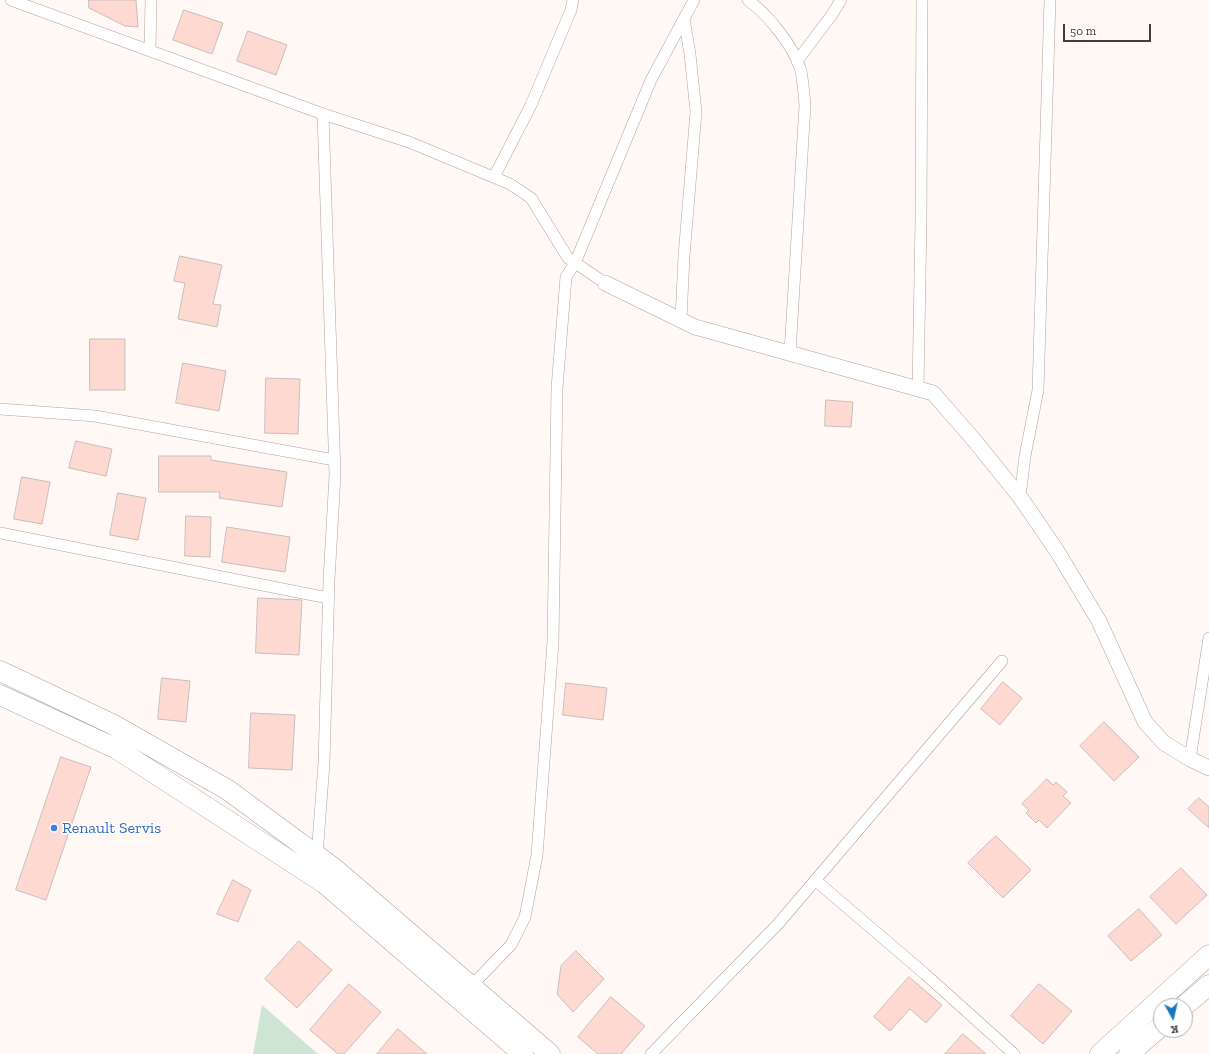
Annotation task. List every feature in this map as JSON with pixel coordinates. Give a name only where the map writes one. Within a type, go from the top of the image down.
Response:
[{"type":"highway","points":[[0,672],[112,724],[228,790],[335,869],[550,1054]]},
{"type":"highway","points":[[0,695],[117,749],[324,883],[523,1054]]},
{"type":"highway","points":[[1100,1054],[1209,955]]},
{"type":"highway","points":[[1193,998],[1209,985]]},
{"type":"highway","points":[[1129,1054],[1153,1033]]},
{"type":"street","points":[[12,0],[323,114],[409,142],[510,184],[531,198],[568,258],[605,283],[695,327],[933,393],[974,440],[1020,497],[1057,551],[1099,621],[1145,722],[1164,743],[1190,759],[1209,768]]},
{"type":"street","points":[[150,51],[151,0]]},
{"type":"street","points":[[494,177],[531,106],[571,10],[573,0]]},
{"type":"street","points":[[471,986],[511,945],[525,917],[537,855],[553,642],[557,388],[566,277],[575,263],[651,80],[694,0]]},
{"type":"street","points":[[748,0],[759,8],[791,47],[800,71],[805,104],[790,353]]},
{"type":"street","points":[[796,61],[831,16],[841,0]]},
{"type":"street","points":[[918,389],[922,0]]},
{"type":"street","points":[[1020,497],[1025,456],[1038,390],[1050,0]]},
{"type":"street","points":[[681,319],[684,256],[696,112],[690,54],[684,19]]},
{"type":"street","points":[[317,856],[324,763],[328,598],[335,475],[323,114]]},
{"type":"street","points":[[0,409],[95,416],[334,460]]},
{"type":"street","points":[[0,533],[328,598]]},
{"type":"street","points":[[1190,759],[1209,638]]},
{"type":"street","points":[[651,1054],[778,924],[1002,661]]},
{"type":"street","points":[[815,880],[925,974],[1014,1054]]},
{"type":"green space","points":[[262,1005],[318,1054],[253,1054]]},
{"type":"building","points":[[89,0],[136,0],[138,27],[125,26],[89,8]]},
{"type":"building","points":[[184,10],[223,23],[212,54],[173,40]]},
{"type":"building","points":[[248,31],[287,45],[276,75],[237,61]]},
{"type":"building","points":[[180,256],[222,265],[213,304],[221,305],[217,327],[178,319],[185,283],[174,281]]},
{"type":"building","points":[[90,339],[125,339],[125,390],[90,390]]},
{"type":"building","points":[[183,363],[226,371],[219,411],[176,403]]},
{"type":"building","points":[[266,378],[300,379],[298,434],[265,433]]},
{"type":"building","points":[[826,400],[853,402],[851,427],[825,426]]},
{"type":"building","points":[[76,441],[112,449],[106,476],[69,468]]},
{"type":"building","points":[[159,456],[211,456],[211,460],[287,472],[282,507],[219,498],[220,492],[159,492]]},
{"type":"building","points":[[22,477],[50,482],[42,524],[14,519]]},
{"type":"building","points":[[118,493],[146,498],[138,540],[110,535]]},
{"type":"building","points":[[186,516],[211,517],[210,557],[185,556]]},
{"type":"building","points":[[227,527],[290,537],[285,572],[222,562]]},
{"type":"building","points":[[258,598],[302,600],[299,655],[256,653]]},
{"type":"building","points":[[162,678],[190,681],[186,722],[158,719]]},
{"type":"building","points":[[1003,682],[1022,698],[1000,725],[981,709]]},
{"type":"building","points":[[566,683],[607,688],[603,720],[563,715]]},
{"type":"building","points":[[251,713],[295,715],[292,770],[249,768]]},
{"type":"building","points":[[1104,722],[1139,757],[1114,781],[1080,746]]},
{"type":"building","name":"Renault Servis","points":[[61,757],[91,767],[46,900],[16,890]]},
{"type":"building","points":[[1047,779],[1053,785],[1056,782],[1067,792],[1063,796],[1071,803],[1047,828],[1039,820],[1036,823],[1026,813],[1029,810],[1022,804]]},
{"type":"building","points":[[1199,798],[1209,807],[1209,828],[1188,809]]},
{"type":"building","points":[[996,836],[1031,870],[1003,898],[968,863]]},
{"type":"building","points":[[1181,868],[1207,895],[1176,924],[1150,897]]},
{"type":"building","points":[[233,880],[251,890],[238,922],[217,914]]},
{"type":"building","points":[[1139,909],[1162,935],[1131,961],[1108,936]]},
{"type":"building","points":[[299,941],[332,970],[297,1008],[265,979]]},
{"type":"building","points":[[576,951],[604,979],[573,1012],[557,994],[561,966]]},
{"type":"building","points":[[909,977],[942,1005],[926,1023],[910,1009],[890,1031],[874,1017]]},
{"type":"building","points":[[349,984],[381,1012],[344,1054],[338,1054],[310,1030]]},
{"type":"building","points":[[1039,984],[1072,1011],[1043,1044],[1011,1016]]},
{"type":"building","points":[[611,997],[645,1026],[621,1054],[598,1054],[578,1037]]},
{"type":"building","points":[[398,1029],[427,1054],[377,1054]]},
{"type":"building","points":[[963,1034],[986,1054],[945,1054]]},
{"type":"place","name":"Renault Servis","points":[[54,828]]}]
